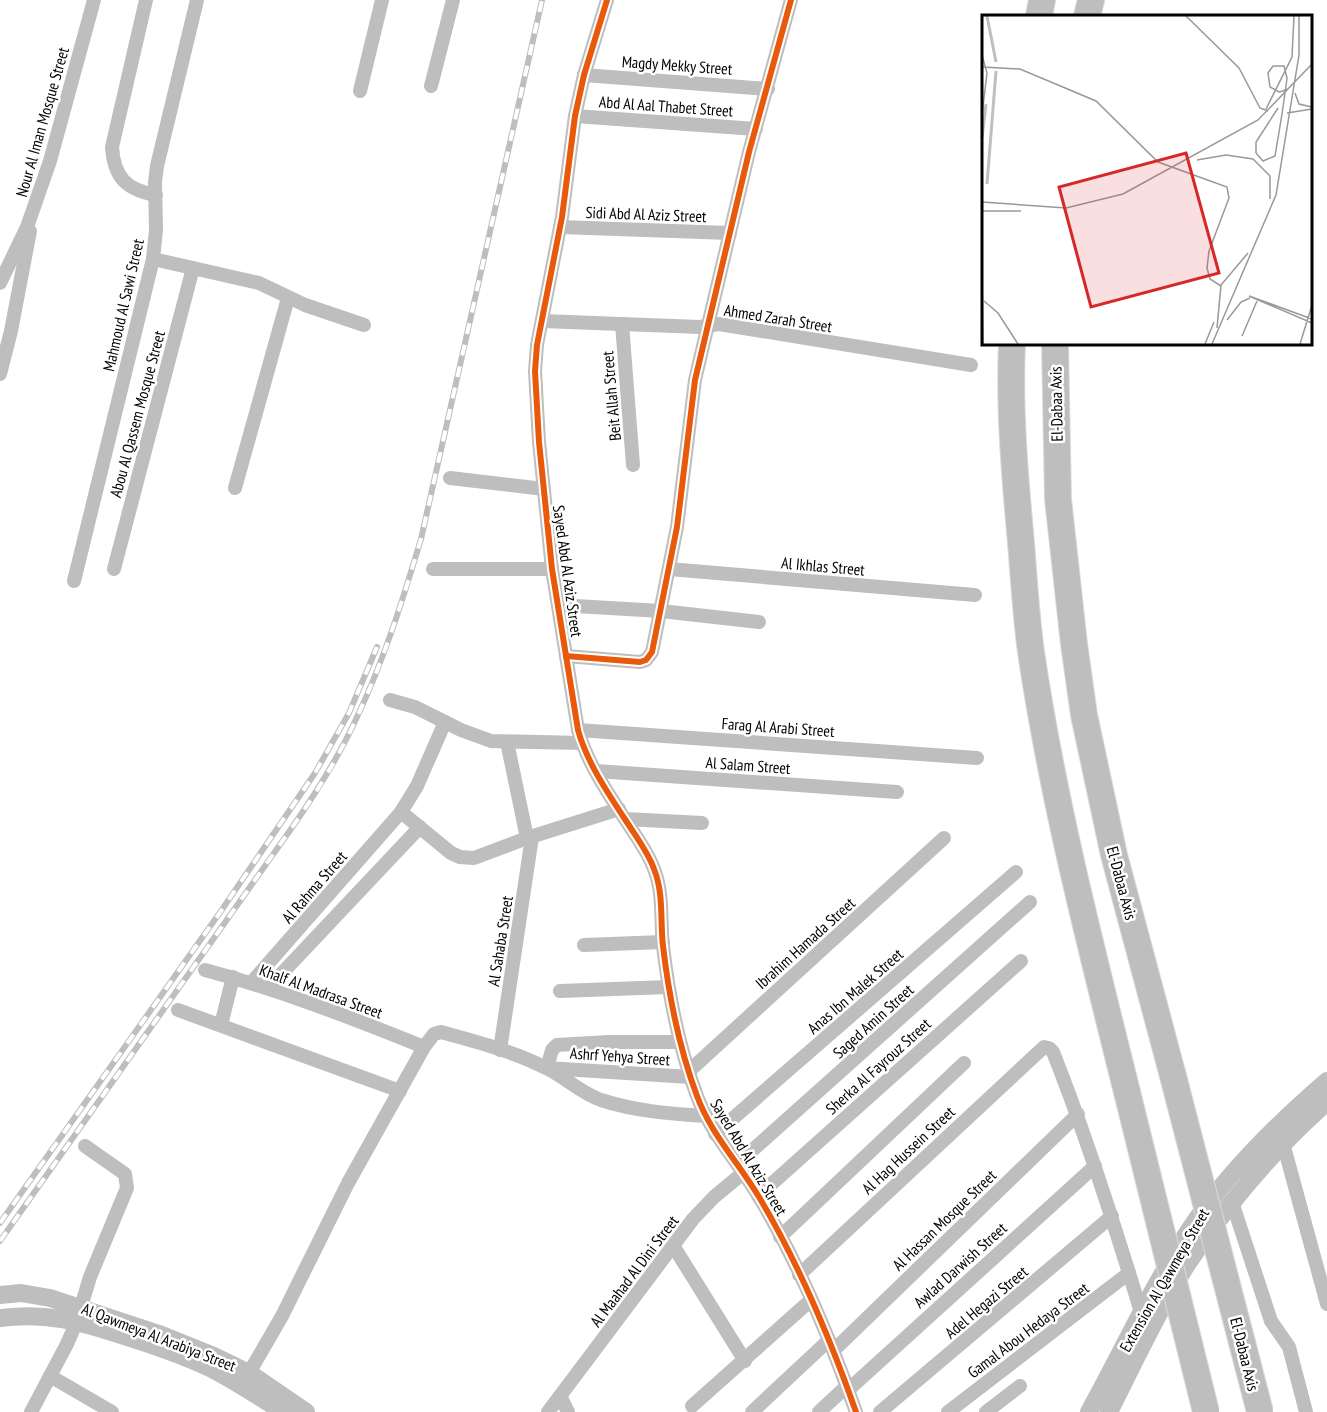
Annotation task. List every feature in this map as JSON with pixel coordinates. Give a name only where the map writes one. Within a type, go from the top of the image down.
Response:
[{"type":"highway","points":[[1039,15],[1042,0]]},
{"type":"highway","points":[[1087,15],[1091,0]]},
{"type":"highway","points":[[1012,345],[1017,499],[1031,650],[1045,733],[1070,855],[1206,1412]]},
{"type":"highway","name":"El-Dabaa Axis","points":[[1055,345],[1058,499],[1084,715],[1114,855],[1260,1412]]},
{"type":"street","name":"Nour Al Iman Mosque Street","points":[[0,283],[35,205],[50,161],[94,0]]},
{"type":"street","points":[[146,0],[112,147],[113,161],[118,175],[128,186],[141,193],[156,195]]},
{"type":"street","name":"Mahmoud Al Sawi Street","points":[[74,581],[153,259],[157,166],[198,0]]},
{"type":"street","points":[[360,92],[382,0]]},
{"type":"street","points":[[431,86],[453,0]]},
{"type":"street","name":"Sayed Abd Al Aziz Street","points":[[607,0],[584,75],[575,116],[560,227],[535,371],[552,569],[580,737],[596,771],[654,869],[660,888],[668,987],[689,1075],[715,1134],[758,1196],[799,1275],[831,1345],[855,1412]]},
{"type":"street","points":[[566,656],[640,662],[646,660],[652,652],[679,515],[691,402],[730,233],[790,0]]},
{"type":"street","name":"Magdy Mekky Street","points":[[584,75],[768,88]]},
{"type":"street","name":"Abd Al Aal Thabet Street","points":[[575,116],[756,129]]},
{"type":"street","points":[[0,374],[10,339],[35,205]]},
{"type":"street","name":"Sidi Abd Al Aziz Street","points":[[560,227],[730,233]]},
{"type":"street","points":[[153,259],[259,283],[288,298],[364,325]]},
{"type":"street","name":"Abou Al Qassem Mosque Street","points":[[114,569],[193,268]]},
{"type":"street","points":[[235,488],[288,298]]},
{"type":"street","name":"Ahmed Zarah Street","points":[[542,321],[700,327],[719,324],[971,365]]},
{"type":"street","name":"Beit Allah Street","points":[[622,324],[633,465]]},
{"type":"street","points":[[450,478],[544,489]]},
{"type":"street","points":[[433,569],[552,569]]},
{"type":"street","name":"Al Ikhlas Street","points":[[669,569],[975,595]]},
{"type":"street","points":[[558,605],[661,611],[759,622]]},
{"type":"street","name":"Farag Al Arabi Street","points":[[390,700],[415,706],[475,737],[507,742],[580,737],[977,758]]},
{"type":"street","name":"Al Rahma Street","points":[[251,983],[401,812],[417,786],[445,722]]},
{"type":"street","points":[[507,742],[529,837]]},
{"type":"street","name":"Al Salam Street","points":[[596,771],[897,792]]},
{"type":"street","points":[[401,812],[451,853],[460,857],[474,858],[529,837],[622,814],[702,823]]},
{"type":"street","points":[[268,988],[420,827]]},
{"type":"street","name":"Al Sahaba Street","points":[[500,1050],[529,837]]},
{"type":"street","name":"Ibrahim Hamada Street","points":[[689,1075],[944,838]]},
{"type":"street","name":"Anas Ibn Malek Street","points":[[715,1134],[1016,872]]},
{"type":"street","name":"Saged Amin Street","points":[[740,1168],[1030,902]]},
{"type":"street","points":[[584,945],[663,942]]},
{"type":"street","name":"Sherka Al Fayrouz Street","points":[[758,1196],[1021,961]]},
{"type":"street","name":"Khalf Al Madrasa Street","points":[[205,970],[268,988],[424,1047]]},
{"type":"street","points":[[221,1026],[232,977]]},
{"type":"street","points":[[560,991],[668,987]]},
{"type":"street","points":[[178,1010],[400,1091]]},
{"type":"street","points":[[249,1373],[282,1316],[348,1183],[424,1047],[434,1034],[441,1032],[500,1050],[547,1068],[598,1099],[616,1105],[675,1115],[706,1116]]},
{"type":"street","points":[[547,1068],[552,1050],[556,1045],[680,1042]]},
{"type":"street","name":"Al Hag Hussein Street","points":[[799,1275],[1040,1049],[1049,1048],[1053,1052],[1078,1114]]},
{"type":"street","points":[[780,1237],[964,1064]]},
{"type":"street","name":"Ashrf Yehya Street","points":[[547,1068],[689,1075]]},
{"type":"street","name":"Extension Al Qawmeya Street","points":[[1089,1412],[1188,1232],[1216,1194],[1254,1151],[1327,1081]]},
{"type":"street","name":"Extension Al Qawmeya Street","points":[[1109,1412],[1186,1266],[1232,1202],[1283,1143],[1327,1102]]},
{"type":"street","points":[[1078,1114],[1148,1336]]},
{"type":"street","name":"Al Hassan Mosque Street","points":[[752,1412],[831,1345],[1078,1114]]},
{"type":"street","points":[[1283,1143],[1327,1304]]},
{"type":"street","points":[[31,1412],[79,1314],[90,1277],[127,1188],[125,1174],[86,1146]]},
{"type":"street","name":"Awlad Darwish Street","points":[[819,1412],[1095,1166]]},
{"type":"street","name":"Al Maahad Al Dini Street","points":[[548,1412],[693,1220],[740,1168]]},
{"type":"street","points":[[1232,1202],[1271,1321],[1289,1347],[1306,1412]]},
{"type":"street","name":"Adel Hegazi Street","points":[[880,1412],[1112,1216]]},
{"type":"street","points":[[674,1246],[745,1360]]},
{"type":"street","name":"Gamal Abou Hedaya Street","points":[[948,1412],[1129,1273]]},
{"type":"street","name":"Al Qawmeya Al Arabiya Street","points":[[0,1295],[21,1293],[50,1298],[79,1314],[191,1360],[230,1379],[283,1412]]},
{"type":"street","points":[[692,1406],[811,1300]]},
{"type":"street","name":"Al Qawmeya Al Arabiya Street","points":[[0,1318],[79,1314],[214,1356],[249,1373],[306,1412]]},
{"type":"street","points":[[50,1376],[112,1412]]},
{"type":"street","points":[[986,1412],[1020,1386]]},
{"type":"street","points":[[560,1396],[568,1412]]},
{"type":"railway","points":[[0,1241],[300,815],[335,761],[367,695],[392,629],[421,539],[542,0]]},
{"type":"railway","points":[[0,1223],[221,911],[315,773],[349,713],[377,647]]},
{"type":"cycle path","points":[[607,0],[584,75],[575,116],[562,217],[537,345],[535,371],[539,442],[552,569],[578,730],[594,769],[644,849],[657,878],[668,984],[680,1041],[697,1096],[717,1135],[774,1222],[824,1329],[856,1412]]},
{"type":"cycle path","points":[[566,656],[640,662],[646,660],[652,652],[677,527],[695,380],[749,152],[791,0]]}]
